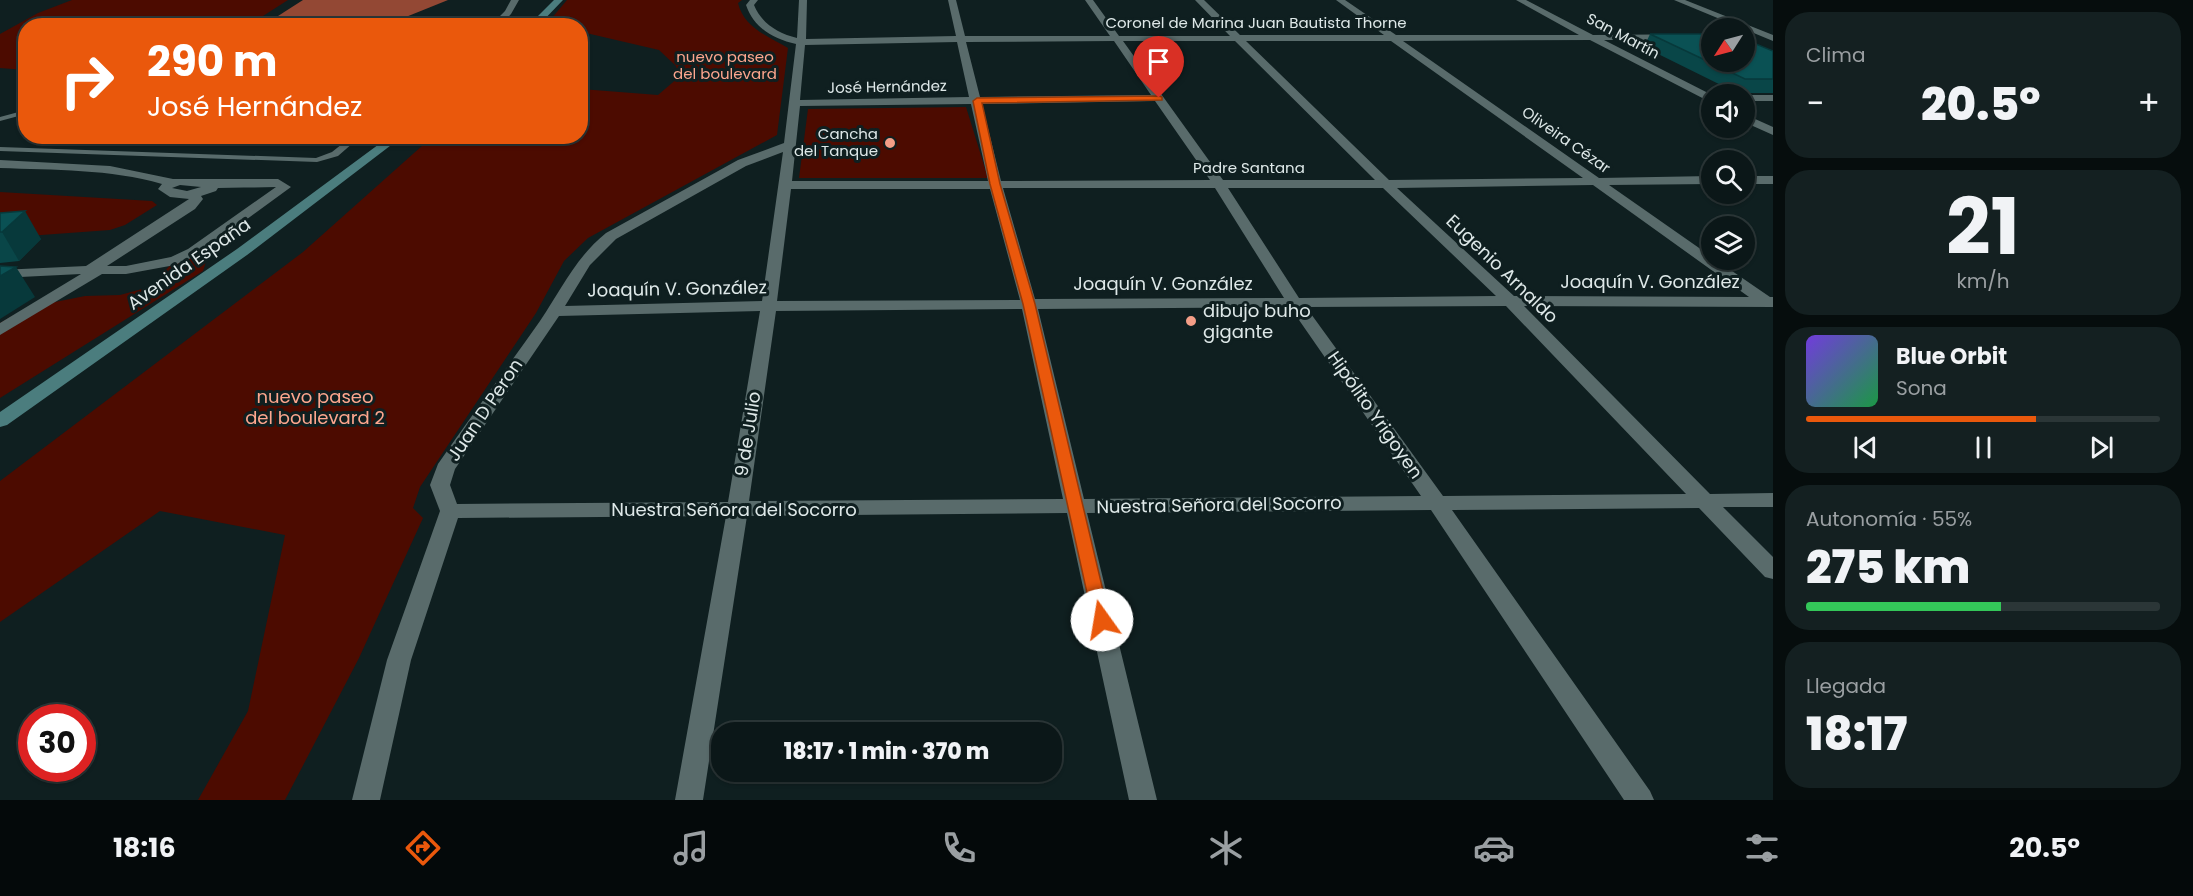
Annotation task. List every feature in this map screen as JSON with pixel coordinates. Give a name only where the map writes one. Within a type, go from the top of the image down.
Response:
[{"type":"main road","points":[[540,18],[559,0]]},
{"type":"main road","name":"Avenida España","points":[[0,421],[242,252],[387,144]]},
{"type":"street","points":[[502,18],[515,0]]},
{"type":"street","points":[[754,0],[750,5],[753,14],[760,22],[784,40],[801,42]]},
{"type":"street","name":"9 de Julio","points":[[689,800],[787,185],[803,0]]},
{"type":"street","points":[[952,0],[963,39],[995,184],[1029,304],[1143,800]]},
{"type":"street","name":"Hipólito Yrigoyen","points":[[1089,0],[1219,184],[1295,303],[1437,503],[1640,800]]},
{"type":"street","name":"Eugenio Arnaldo","points":[[1199,0],[1386,184],[1510,301],[1773,571]]},
{"type":"street","name":"Oliveira Cézar","points":[[1340,0],[1771,304]]},
{"type":"street","name":"San Martín","points":[[1520,0],[1701,94]]},
{"type":"street","points":[[1678,0],[1772,38]]},
{"type":"street","name":"Coronel de Marina Juan Bautista Thorne","points":[[801,42],[963,39],[1701,37]]},
{"type":"street","points":[[1755,37],[1772,38]]},
{"type":"street","name":"José Hernández","points":[[795,103],[1159,98]]},
{"type":"street","points":[[1755,98],[1773,98]]},
{"type":"street","points":[[1755,123],[1773,132]]},
{"type":"street","name":"Juan D Peron","points":[[450,511],[440,485],[445,469],[554,311],[581,265],[596,248],[611,237],[742,162],[790,145]]},
{"type":"street","points":[[0,164],[139,172],[174,183],[278,183],[285,187],[193,252],[175,261],[141,269],[0,274]]},
{"type":"street","name":"Padre Santana","points":[[787,185],[1386,184],[1701,180]]},
{"type":"street","points":[[1755,180],[1773,180]]},
{"type":"street","points":[[174,183],[165,187],[166,192],[193,194],[211,188],[212,184]]},
{"type":"street","points":[[0,330],[190,206],[196,199],[193,194]]},
{"type":"street","points":[[0,285],[22,272]]},
{"type":"street","name":"Joaquín V. González","points":[[554,311],[769,306],[1510,301],[1771,304]]},
{"type":"street","name":"Nuestra Señora del Socorro","points":[[450,511],[1773,500]]},
{"type":"street","points":[[366,800],[399,660],[450,511]]},
{"type":"lane","points":[[0,119],[18,114]]},
{"type":"lane","points":[[0,149],[317,160],[335,153],[347,144]]},
{"type":"green space","points":[[72,0],[288,0],[260,18],[29,18]]},
{"type":"green space","name":"nuevo paseo del boulevard 2","points":[[567,0],[742,0],[738,3],[741,12],[751,25],[788,48],[777,135],[588,238],[564,261],[536,313],[420,487],[413,508],[423,518],[359,658],[285,800],[198,800],[248,711],[285,535],[160,511],[0,622],[0,481],[303,252],[424,144],[588,144],[588,90],[658,95],[679,77],[676,66],[659,50],[588,33],[588,18],[552,18]]},
{"type":"green space","points":[[18,24],[18,69],[0,68],[0,34]]},
{"type":"green space","name":"Cancha del Tanque","points":[[966,107],[988,178],[799,178],[808,109]]},
{"type":"green space","points":[[0,192],[152,201],[157,205],[125,225],[110,230],[0,238]]},
{"type":"green space","points":[[208,256],[203,271],[0,398],[0,323],[45,304],[85,296],[120,295],[157,285],[161,276],[176,262]]},
{"type":"shaded area","points":[[303,0],[448,0],[403,18],[275,18]]},
{"type":"building","points":[[1650,34],[1701,34],[1701,58]]},
{"type":"building","points":[[1755,44],[1773,51],[1773,79],[1745,79],[1730,72],[1755,72]]},
{"type":"building","points":[[25,211],[2,232],[0,232],[0,213]]},
{"type":"building","points":[[0,266],[16,267],[0,276]]},
{"type":"place","name":"Cancha del Tanque","points":[[890,143]]},
{"type":"place","name":"dibujo buho gigante","points":[[1191,321]]},
{"type":"route","points":[[1102,620],[1029,304],[995,184],[977,101],[1159,98]]},
{"type":"park label","name":"nuevo paseo del boulevard","points":[[725,66]]}]
